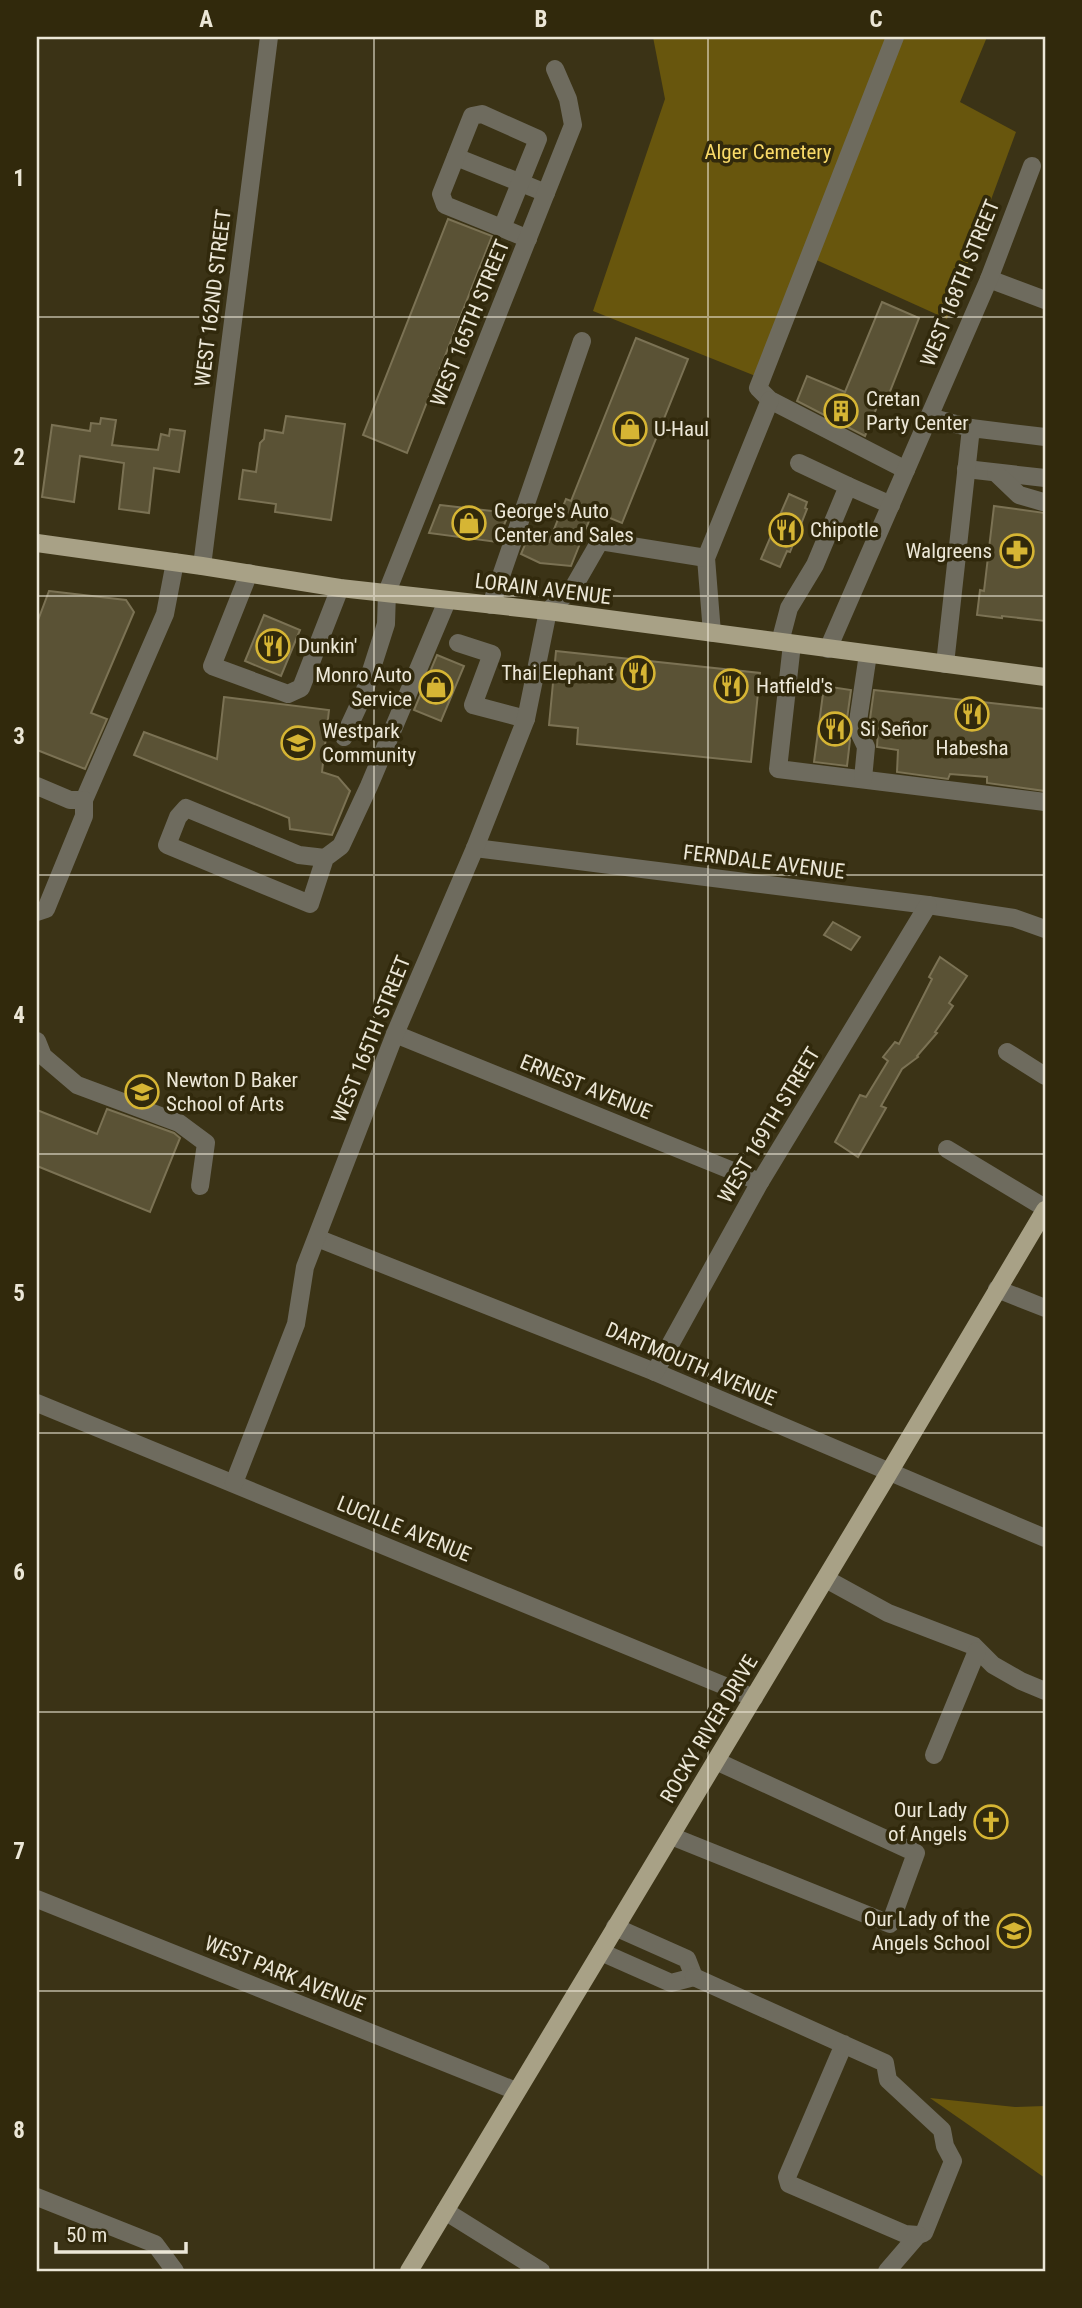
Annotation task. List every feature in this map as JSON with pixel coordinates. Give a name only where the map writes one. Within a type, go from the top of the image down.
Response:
[{"type":"main road","name":"LORAIN AVENUE","points":[[37,543],[340,588],[548,611],[1045,677]]},
{"type":"main road","name":"ROCKY RIVER DRIVE","points":[[409,2271],[1045,1209]]},
{"type":"street","name":"WEST 162ND STREET","points":[[202,566],[269,37]]},
{"type":"street","points":[[895,37],[758,388],[770,400],[906,470]]},
{"type":"street","name":"WEST 165TH STREET","points":[[344,737],[363,696],[386,624],[387,592],[573,125],[568,99],[555,69]]},
{"type":"street","points":[[502,228],[538,139],[482,114],[472,116],[441,194],[444,205],[528,239]]},
{"type":"street","points":[[456,157],[546,193]]},
{"type":"street","name":"WEST 168TH STREET","points":[[828,649],[989,279],[1032,166]]},
{"type":"street","points":[[989,279],[1045,300]]},
{"type":"street","points":[[491,605],[582,341]]},
{"type":"street","points":[[712,633],[706,558],[770,400]]},
{"type":"street","points":[[929,417],[971,428],[1045,437]]},
{"type":"street","points":[[945,664],[971,428]]},
{"type":"street","points":[[799,463],[891,505]]},
{"type":"street","points":[[966,469],[1045,478]]},
{"type":"street","points":[[996,473],[1019,495],[1042,502]]},
{"type":"street","points":[[848,486],[815,565],[789,608],[778,769],[1045,803]]},
{"type":"street","points":[[548,611],[573,588],[600,541],[706,558]]},
{"type":"street","points":[[37,912],[46,909],[84,816],[84,800],[165,614],[175,562]]},
{"type":"street","points":[[249,573],[212,666],[288,694],[301,688],[340,588]]},
{"type":"street","points":[[325,858],[299,855],[186,808],[178,817],[167,845],[310,904],[325,858],[341,846],[447,601]]},
{"type":"street","name":"WEST 165TH STREET","points":[[234,1483],[296,1324],[305,1267],[395,1034],[475,848],[526,719],[548,611]]},
{"type":"street","points":[[458,643],[492,654],[473,705],[526,719]]},
{"type":"street","points":[[863,779],[866,747],[858,728],[868,654]]},
{"type":"street","points":[[37,786],[70,800],[84,800]]},
{"type":"street","name":"FERNDALE AVENUE","points":[[475,848],[928,905],[1014,918],[1045,929]]},
{"type":"street","name":"WEST 169TH STREET","points":[[655,1372],[760,1182],[928,905]]},
{"type":"street","name":"ERNEST AVENUE","points":[[395,1034],[760,1182]]},
{"type":"street","points":[[37,1041],[43,1056],[76,1085],[179,1123],[206,1143],[200,1186]]},
{"type":"street","points":[[1007,1052],[1045,1076]]},
{"type":"street","points":[[947,1149],[1045,1209]]},
{"type":"street","name":"DARTMOUTH AVENUE","points":[[317,1238],[655,1372],[1045,1538]]},
{"type":"street","points":[[997,1289],[1045,1308]]},
{"type":"street","name":"LUCILLE AVENUE","points":[[37,1403],[754,1698]]},
{"type":"street","points":[[825,1579],[888,1613],[974,1646],[993,1665],[1021,1681],[1045,1690]]},
{"type":"street","points":[[934,1755],[977,1651]]},
{"type":"street","points":[[671,1836],[890,1924],[916,1853],[716,1761]]},
{"type":"street","name":"WEST PARK AVENUE","points":[[37,1899],[516,2091]]},
{"type":"street","points":[[615,1927],[687,1959],[694,1977]]},
{"type":"street","points":[[601,1952],[671,1983],[694,1977],[885,2063],[888,2080],[942,2130],[945,2147],[953,2161],[924,2232],[918,2235],[887,2271]]},
{"type":"street","points":[[844,2044],[787,2177],[789,2184],[905,2234],[918,2235]]},
{"type":"street","points":[[37,2197],[155,2244],[175,2271]]},
{"type":"street","points":[[445,2211],[541,2271]]},
{"type":"green space","name":"Alger Cemetery","points":[[653,37],[987,37],[960,102],[1016,132],[947,319],[812,258],[763,379],[593,311],[665,99]]},
{"type":"green space","points":[[930,2098],[1015,2107],[1045,2106],[1045,2178]]},
{"type":"building","points":[[448,219],[492,236],[407,453],[363,435]]},
{"type":"building","points":[[882,302],[919,318],[887,399],[881,397],[865,436],[797,401],[807,376],[845,392]]},
{"type":"building","name":"U-Haul","points":[[636,338],[688,359],[622,523],[593,511],[571,566],[540,563],[521,554],[530,533],[549,542],[566,499],[571,501]]},
{"type":"building","points":[[286,416],[345,424],[331,520],[275,512],[276,504],[239,499],[243,470],[256,472],[260,443],[264,439],[265,430],[283,433]]},
{"type":"building","points":[[101,418],[116,420],[112,445],[158,450],[161,434],[169,436],[170,429],[185,431],[179,472],[154,468],[149,513],[119,509],[124,463],[80,456],[74,502],[42,497],[52,425],[90,431],[91,423],[100,424]]},
{"type":"building","name":"Chipotle","points":[[789,494],[807,502],[807,509],[790,552],[787,551],[780,567],[761,559]]},
{"type":"building","name":"George's Auto Center and Sales","points":[[440,505],[509,513],[497,542],[429,533]]},
{"type":"building","name":"Walgreens","points":[[994,506],[1045,513],[1045,621],[977,615],[980,590],[984,591]]},
{"type":"building","points":[[49,591],[126,600],[134,612],[91,713],[107,719],[85,769],[37,750],[37,623]]},
{"type":"building","points":[[264,615],[300,630],[281,676],[245,661]]},
{"type":"building","points":[[556,651],[760,673],[751,762],[577,744],[578,728],[549,725]]},
{"type":"building","name":"Monro Auto Service","points":[[437,655],[464,666],[441,721],[414,710]]},
{"type":"building","name":"Si Señor","points":[[824,686],[851,690],[846,726],[850,740],[847,766],[814,762]]},
{"type":"building","points":[[874,690],[1045,709],[1045,791],[987,783],[987,777],[950,774],[948,779],[897,772],[898,750],[877,747],[878,730],[869,726]]},
{"type":"building","points":[[224,697],[329,710],[322,772],[338,777],[350,791],[332,835],[290,829],[289,818],[134,755],[144,732],[217,759]]},
{"type":"building","points":[[833,922],[860,937],[851,950],[824,935]]},
{"type":"building","points":[[940,957],[967,976],[949,1003],[953,1006],[935,1032],[937,1033],[918,1057],[902,1069],[881,1106],[886,1108],[858,1157],[835,1142],[860,1095],[866,1097],[888,1061],[883,1057],[895,1042],[899,1044],[932,979],[929,977]]},
{"type":"building","points":[[107,1109],[174,1133],[180,1138],[150,1212],[37,1166],[37,1110],[97,1134]]},
{"type":"place","name":"Cretan Party Center","points":[[841,411]]},
{"type":"place","name":"U-Haul","points":[[630,429]]},
{"type":"place","name":"George's Auto Center and Sales","points":[[469,523]]},
{"type":"place","name":"Chipotle","points":[[786,530]]},
{"type":"place","name":"Walgreens","points":[[1017,551]]},
{"type":"place","name":"Dunkin'","points":[[273,646]]},
{"type":"place","name":"Thai Elephant","points":[[638,673]]},
{"type":"place","name":"Hatfield's","points":[[731,686]]},
{"type":"place","name":"Monro Auto Service","points":[[436,687]]},
{"type":"place","name":"Habesha","points":[[972,714]]},
{"type":"place","name":"Si Señor","points":[[835,729]]},
{"type":"place","name":"Westpark Community","points":[[298,743]]},
{"type":"place","name":"Newton D Baker School of Arts","points":[[142,1092]]},
{"type":"place","name":"Our Lady of Angels","points":[[991,1822]]},
{"type":"place","name":"Our Lady of the Angels School","points":[[1014,1931]]}]
